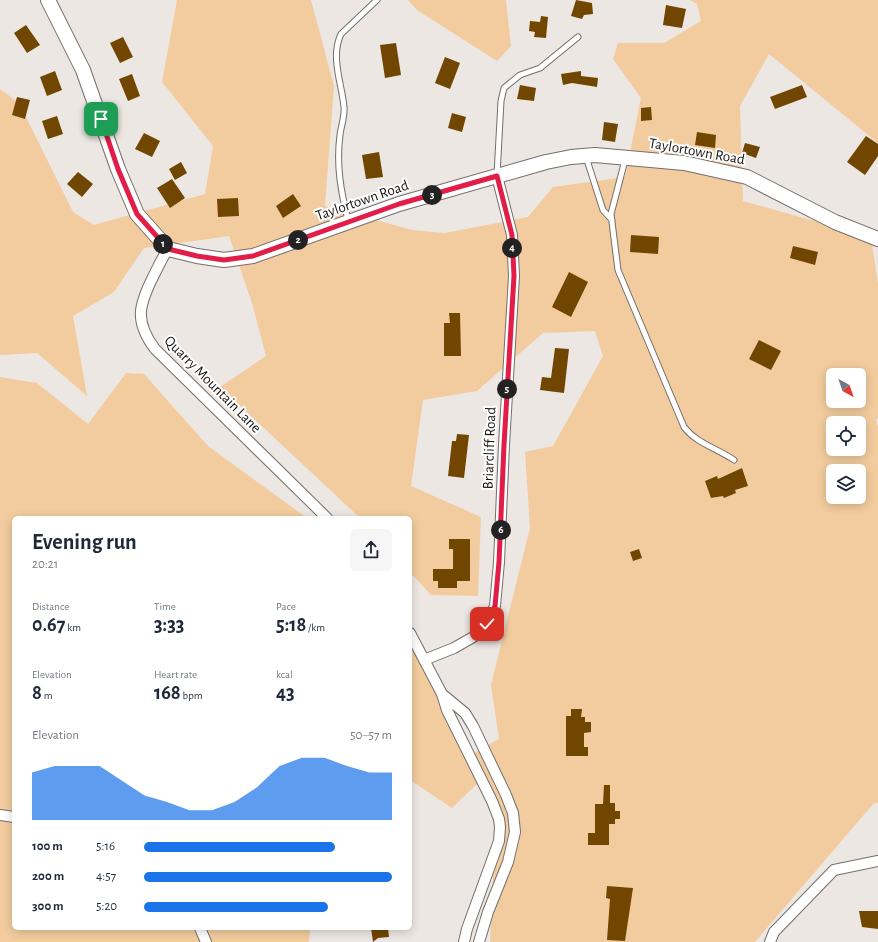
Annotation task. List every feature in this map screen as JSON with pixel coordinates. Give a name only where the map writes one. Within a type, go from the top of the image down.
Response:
[{"type":"street","points":[[48,0],[84,70],[118,169],[137,214],[168,249]]},
{"type":"street","name":"Taylortown Road","points":[[168,249],[197,256],[224,260],[253,256],[399,204],[546,162],[586,156],[626,157],[684,163],[748,177],[835,222],[878,239]]},
{"type":"street","name":"Briarcliff Road","points":[[424,660],[454,648],[474,636],[487,624],[495,606],[499,562],[504,430],[514,276],[512,235],[497,176]]},
{"type":"street","name":"Quarry Mountain Lane","points":[[168,249],[142,301],[141,320],[147,338],[155,349],[325,516]]},
{"type":"street","points":[[412,637],[442,694],[447,710],[499,819],[499,841],[471,918],[464,942]]},
{"type":"street","points":[[442,694],[465,713],[473,726],[513,813],[515,832],[508,862],[479,942]]},
{"type":"street","points":[[495,808],[508,802]]},
{"type":"street","points":[[0,815],[12,817]]},
{"type":"street","points":[[770,942],[774,932],[834,870],[878,861]]},
{"type":"street","points":[[471,918],[485,923]]},
{"type":"street","points":[[201,930],[206,942]]},
{"type":"lane","points":[[348,221],[338,174],[340,135],[344,109],[337,61],[338,41],[341,34],[377,0]]},
{"type":"lane","points":[[497,176],[501,101],[504,88],[520,75],[540,68],[578,37]]},
{"type":"lane","points":[[586,156],[603,210],[612,220]]},
{"type":"lane","points":[[626,157],[611,214],[618,270],[684,427],[698,441],[722,451],[734,460]]},
{"type":"shaded area","points":[[177,0],[311,0],[334,86],[325,206],[412,230],[445,233],[528,217],[553,187],[625,177],[641,98],[613,59],[618,43],[664,43],[701,21],[697,4],[690,0],[878,0],[878,143],[769,54],[740,106],[743,201],[871,237],[878,284],[878,418],[876,420],[878,427],[878,803],[874,803],[755,942],[490,942],[494,856],[504,821],[474,753],[499,739],[491,685],[530,528],[525,452],[553,446],[603,356],[595,331],[543,333],[477,391],[423,400],[411,486],[481,517],[478,596],[431,595],[412,574],[412,516],[358,516],[220,387],[266,356],[252,303],[229,236],[144,248],[114,292],[73,316],[87,396],[37,353],[0,355],[0,89],[19,103],[73,212],[94,225],[205,194],[213,146],[162,82]]},
{"type":"shaded area","points":[[408,0],[506,0],[511,46],[497,61],[417,10]]},
{"type":"shaded area","points":[[126,373],[144,374],[208,446],[304,516],[12,516],[12,930],[310,930],[309,942],[0,942],[0,377],[37,383],[88,424]]},
{"type":"shaded area","points":[[412,641],[478,783],[452,808],[412,781]]},
{"type":"building","points":[[576,0],[592,3],[593,14],[584,15],[582,19],[571,16]]},
{"type":"building","points":[[666,5],[686,9],[682,28],[663,25]]},
{"type":"building","points":[[541,16],[548,17],[546,38],[534,37],[535,32],[529,31],[530,21],[540,22]]},
{"type":"building","points":[[26,25],[40,45],[27,53],[14,33]]},
{"type":"building","points":[[123,37],[133,57],[120,63],[110,43]]},
{"type":"building","points":[[396,43],[401,75],[385,78],[380,45]]},
{"type":"building","points":[[445,57],[460,63],[450,89],[435,83]]},
{"type":"building","points":[[55,71],[62,90],[47,96],[40,77]]},
{"type":"building","points":[[581,71],[581,76],[598,78],[597,87],[572,83],[563,85],[561,74]]},
{"type":"building","points":[[132,74],[140,96],[128,101],[119,79]]},
{"type":"building","points":[[520,85],[536,88],[534,101],[517,99]]},
{"type":"building","points":[[802,85],[807,97],[775,109],[770,97]]},
{"type":"building","points":[[17,97],[30,100],[25,119],[12,115]]},
{"type":"building","points":[[651,107],[652,120],[641,121],[641,108]]},
{"type":"building","points":[[452,113],[466,117],[462,132],[448,128]]},
{"type":"building","points":[[57,116],[63,134],[48,139],[42,121]]},
{"type":"building","points":[[604,122],[618,124],[615,142],[602,140]]},
{"type":"building","points":[[697,132],[716,135],[715,148],[695,145]]},
{"type":"building","points":[[144,133],[160,141],[152,157],[135,149]]},
{"type":"building","points":[[866,136],[878,144],[878,156],[865,175],[847,162]]},
{"type":"building","points":[[745,143],[760,147],[756,158],[742,153]]},
{"type":"building","points":[[379,152],[383,177],[366,179],[362,155]]},
{"type":"building","points":[[181,162],[187,173],[175,180],[169,169]]},
{"type":"building","points":[[78,172],[93,184],[82,197],[67,184]]},
{"type":"building","points":[[172,179],[185,198],[170,208],[157,188]]},
{"type":"building","points":[[293,194],[301,206],[283,218],[276,206]]},
{"type":"building","points":[[238,198],[239,216],[218,217],[217,199]]},
{"type":"building","points":[[631,235],[659,237],[658,254],[630,252]]},
{"type":"building","points":[[793,246],[818,252],[815,265],[790,258]]},
{"type":"building","points":[[569,272],[588,282],[571,317],[552,307]]},
{"type":"building","points":[[449,313],[460,313],[461,356],[444,356],[444,323],[450,323]]},
{"type":"building","points":[[759,340],[781,351],[771,370],[749,359]]},
{"type":"building","points":[[555,348],[569,349],[564,393],[540,390],[542,377],[551,378]]},
{"type":"building","points":[[457,434],[469,435],[464,478],[448,476],[452,441],[456,441]]},
{"type":"building","points":[[742,468],[748,486],[735,490],[736,493],[724,498],[723,496],[711,498],[705,481],[717,476],[718,479]]},
{"type":"building","points":[[449,539],[470,539],[470,581],[457,581],[457,588],[438,588],[438,581],[433,581],[433,569],[453,569],[453,549],[449,549]]},
{"type":"building","points":[[639,549],[642,558],[633,561],[630,552]]},
{"type":"building","points":[[571,709],[582,709],[581,717],[585,717],[585,722],[591,722],[591,732],[584,733],[584,747],[588,747],[588,756],[566,756],[566,716],[571,716]]},
{"type":"building","points":[[604,785],[610,785],[610,803],[615,803],[615,811],[620,811],[620,819],[615,819],[615,824],[609,824],[609,845],[588,845],[588,833],[595,833],[595,804],[603,804]]},
{"type":"building","points":[[607,886],[633,888],[625,941],[607,940],[610,899],[606,898]]},
{"type":"building","points":[[859,911],[878,911],[878,929],[862,927]]},
{"type":"building","points":[[371,930],[388,930],[389,937],[378,938],[373,942]]},
{"type":"route","points":[[101,119],[118,169],[137,214],[168,249],[197,256],[224,260],[253,256],[399,204],[497,176],[512,235],[514,276],[510,316],[499,562],[495,606],[487,624]]}]
